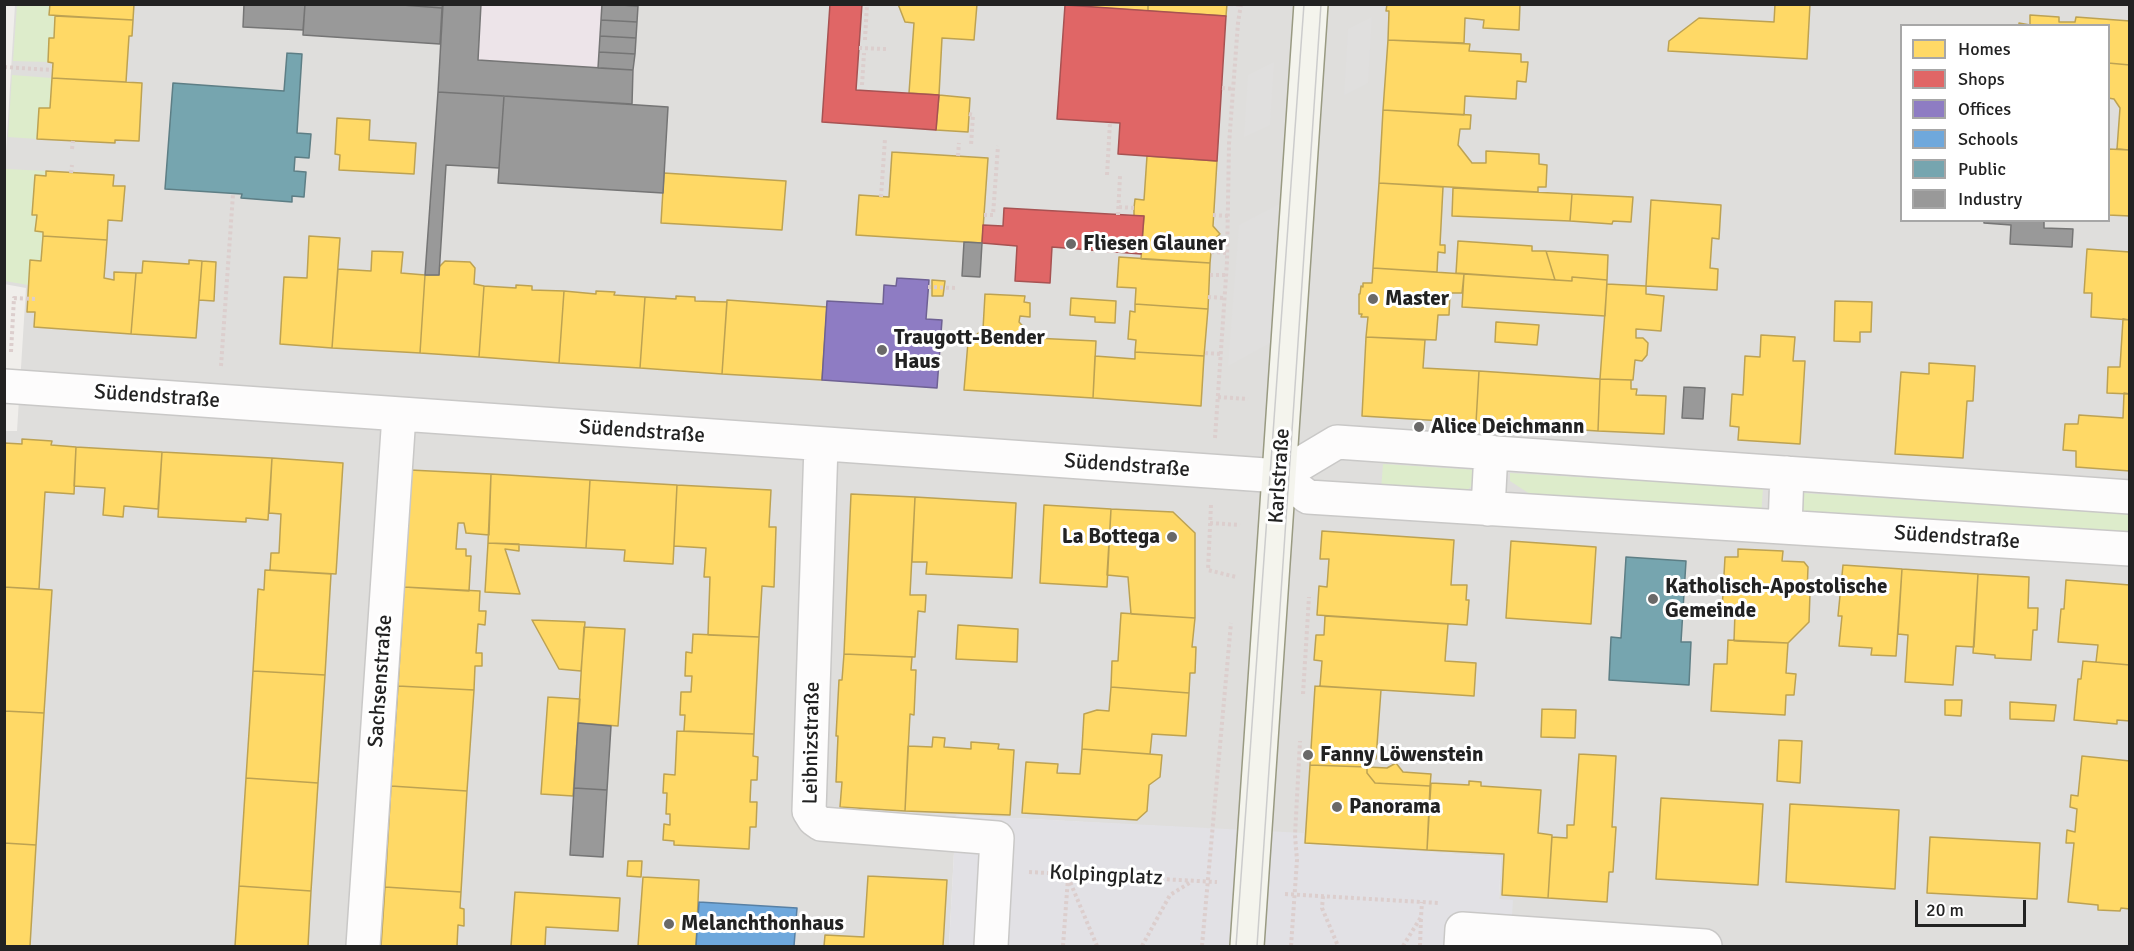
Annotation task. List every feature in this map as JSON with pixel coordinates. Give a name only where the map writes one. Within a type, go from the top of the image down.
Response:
[{"type":"main road","name":"Karlstraße","points":[[1247,946],[1311,4]]},
{"type":"street","name":"Südendstraße","points":[[7,386],[1280,476],[1308,497],[2130,549]]},
{"type":"street","name":"Sachsenstraße","points":[[363,946],[399,414]]},
{"type":"street","points":[[1280,476],[1337,442],[2130,497]]},
{"type":"street","name":"Leibnizstraße","points":[[821,445],[809,811],[821,824],[998,838],[991,946]]},
{"type":"street","points":[[1488,508],[1491,452]]},
{"type":"street","points":[[1785,527],[1787,473]]},
{"type":"street","points":[[1462,938],[1705,946]]},
{"type":"path","points":[[865,39],[867,4]]},
{"type":"path","points":[[1230,4],[1241,5],[1229,144],[1225,298],[1212,472],[1208,570],[1238,577],[1236,589]]},
{"type":"path","points":[[859,48],[886,49]]},
{"type":"path","points":[[862,85],[864,53]]},
{"type":"path","points":[[4,67],[52,70]]},
{"type":"path","points":[[1222,88],[1233,89]]},
{"type":"path","points":[[969,114],[973,115],[971,145]]},
{"type":"path","points":[[1107,175],[1110,122]]},
{"type":"path","points":[[881,197],[885,139]]},
{"type":"path","points":[[72,149],[73,141]]},
{"type":"path","points":[[958,156],[959,143]]},
{"type":"path","points":[[984,215],[993,215],[998,146]]},
{"type":"path","points":[[71,172],[72,165]]},
{"type":"path","points":[[1118,215],[1120,176]]},
{"type":"path","points":[[223,340],[233,194]]},
{"type":"path","points":[[1119,207],[1134,208]]},
{"type":"path","points":[[1213,215],[1228,216]]},
{"type":"path","points":[[1211,252],[1227,253]]},
{"type":"path","points":[[1210,275],[1226,275]]},
{"type":"path","points":[[928,287],[956,288]]},
{"type":"path","points":[[1208,297],[1225,298]]},
{"type":"path","points":[[7,386],[14,298],[36,299]]},
{"type":"path","points":[[1205,353],[1221,354]]},
{"type":"path","points":[[1202,946],[1232,611]]},
{"type":"path","name":"Kolpingplatz","points":[[995,869],[1068,876],[1217,882]]},
{"type":"path","points":[[1063,946],[1068,876]]},
{"type":"path","points":[[1068,876],[1097,946]]},
{"type":"path","points":[[1142,946],[1170,895],[1192,881]]},
{"type":"path","points":[[1284,894],[1463,903],[1462,938]]},
{"type":"path","points":[[1323,896],[1322,908],[1338,946]]},
{"type":"path","points":[[1420,946],[1422,902]]},
{"type":"path","points":[[1403,946],[1421,917]]},
{"type":"shaded area","points":[[389,4],[442,8],[438,92],[631,104],[638,5],[2129,5],[2129,946],[1510,946],[1512,900],[1499,900],[1501,857],[1303,844],[1304,834],[956,815],[949,946],[5,946],[4,431],[17,431],[26,288],[4,284],[5,168],[15,5]]},
{"type":"shaded area","points":[[389,5],[638,5],[632,104],[438,92],[442,8]]},
{"type":"shaded area","points":[[1372,17],[1368,83],[1344,95],[1348,29]]},
{"type":"shaded area","points":[[1274,62],[1270,125],[1244,137],[1248,75]]},
{"type":"shaded area","points":[[1299,194],[1290,332],[1228,366],[1239,225]]},
{"type":"shaded area","points":[[956,815],[1304,833],[1303,844],[1501,857],[1499,899],[1513,900],[1510,946],[949,946]]},
{"type":"green space","points":[[17,5],[50,5],[49,15],[55,16],[54,38],[49,38],[48,62],[13,61]]},
{"type":"green space","points":[[12,75],[52,78],[50,108],[39,108],[37,139],[8,137]]},
{"type":"green space","points":[[6,169],[46,171],[46,176],[35,175],[33,214],[37,215],[35,231],[43,232],[41,261],[30,261],[28,285],[5,281]]},
{"type":"green space","points":[[1383,464],[1477,470],[1476,482],[1462,495],[1381,490]]},
{"type":"green space","points":[[1510,473],[1763,488],[1761,517],[1545,504],[1510,481]]},
{"type":"green space","points":[[1802,493],[2129,514],[2129,541],[1800,519]]},
{"type":"building: Homes","points":[[50,4],[134,4],[133,20],[49,15]]},
{"type":"building: Homes","points":[[898,4],[977,4],[974,40],[942,38],[939,95],[909,93],[914,23],[905,22]]},
{"type":"building: Homes","points":[[1045,4],[1148,4],[1148,11]]},
{"type":"building: Homes","points":[[1148,4],[1227,4],[1226,16],[1148,11]]},
{"type":"building: Homes","points":[[1387,4],[1520,4],[1519,30],[1483,28],[1484,20],[1465,18],[1464,43],[1388,40],[1389,11],[1386,11]]},
{"type":"building: Homes","points":[[1775,4],[1810,4],[1807,59],[1668,51],[1669,41],[1699,18],[1774,22]]},
{"type":"building: Homes","points":[[2030,15],[2059,17],[2059,22],[2075,22],[2076,17],[2130,21],[2130,65],[2110,63],[2110,24],[2030,24]]},
{"type":"building: Homes","points":[[55,16],[133,20],[132,36],[129,36],[126,82],[52,78],[53,63],[48,62],[49,38],[54,38]]},
{"type":"building: Homes","points":[[1388,40],[1470,44],[1469,51],[1521,54],[1521,62],[1528,62],[1526,82],[1517,81],[1516,99],[1465,96],[1464,115],[1383,110]]},
{"type":"building: Homes","points":[[2110,63],[2130,65],[2130,150],[2117,149],[2120,108],[2114,99],[2110,98]]},
{"type":"building: Homes","points":[[52,78],[142,83],[139,141],[115,140],[115,143],[37,139],[39,108],[50,108]]},
{"type":"building: Homes","points":[[939,95],[970,98],[968,132],[936,130]]},
{"type":"building: Homes","points":[[1383,110],[1471,115],[1470,129],[1460,129],[1458,145],[1472,163],[1486,163],[1486,151],[1539,154],[1539,164],[1547,165],[1546,187],[1538,187],[1538,192],[1379,183]]},
{"type":"building: Homes","points":[[337,118],[370,120],[369,140],[416,143],[414,174],[339,170],[340,155],[335,154]]},
{"type":"building: Homes","points":[[2110,149],[2130,150],[2130,216],[2110,215]]},
{"type":"building: Homes","points":[[892,152],[988,158],[982,243],[856,235],[859,195],[889,197]]},
{"type":"building: Homes","points":[[1147,156],[1217,161],[1213,226],[1220,234],[1212,241],[1210,263],[1141,259],[1144,216],[1134,216],[1134,208],[1135,199],[1144,200]]},
{"type":"building: Homes","points":[[46,171],[114,175],[113,186],[125,186],[122,221],[108,220],[107,240],[43,236],[43,232],[35,231],[37,215],[32,215],[35,175],[46,176]]},
{"type":"building: Homes","points":[[664,173],[786,181],[782,230],[661,223]]},
{"type":"building: Homes","points":[[1379,183],[1443,187],[1440,245],[1445,245],[1445,253],[1438,252],[1437,272],[1373,268]]},
{"type":"building: Homes","points":[[1453,188],[1572,194],[1570,221],[1452,216]]},
{"type":"building: Homes","points":[[1572,194],[1633,197],[1631,222],[1613,221],[1612,224],[1570,221]]},
{"type":"building: Homes","points":[[1651,200],[1721,205],[1719,239],[1712,238],[1710,268],[1718,269],[1717,290],[1646,286]]},
{"type":"building: Homes","points":[[43,236],[107,240],[104,278],[114,280],[114,272],[136,273],[131,334],[34,327],[35,312],[27,312],[30,260],[41,261]]},
{"type":"building: Homes","points":[[309,236],[340,238],[332,348],[280,344],[284,277],[307,278]]},
{"type":"building: Homes","points":[[1458,241],[1532,246],[1532,251],[1546,251],[1555,280],[1456,273]]},
{"type":"building: Homes","points":[[2087,249],[2130,252],[2130,320],[2091,317],[2092,293],[2084,293]]},
{"type":"building: Homes","points":[[372,251],[403,252],[401,273],[425,275],[420,353],[332,348],[338,269],[371,271]]},
{"type":"building: Homes","points":[[1546,251],[1608,255],[1607,280],[1572,277],[1572,281],[1555,280]]},
{"type":"building: Homes","points":[[1119,257],[1210,263],[1208,309],[1135,304],[1136,288],[1117,287]]},
{"type":"building: Homes","points":[[189,260],[202,261],[196,338],[131,334],[136,273],[142,273],[143,261],[189,264]]},
{"type":"building: Homes","points":[[202,261],[216,262],[214,301],[199,300]]},
{"type":"building: Homes","points":[[445,261],[470,262],[475,268],[474,284],[484,286],[479,357],[420,353],[425,275],[439,275],[439,267]]},
{"type":"building: Homes","points":[[1373,268],[1464,274],[1462,293],[1450,293],[1449,315],[1438,315],[1436,340],[1366,337],[1368,317],[1361,317],[1362,314],[1359,314],[1359,294],[1363,283],[1372,283]]},
{"type":"building: Homes","points":[[1464,274],[1572,281],[1572,277],[1607,280],[1605,316],[1462,307]]},
{"type":"building: Homes","points":[[932,280],[945,281],[943,296],[932,296]]},
{"type":"building: Homes","points":[[1607,284],[1646,286],[1646,294],[1664,296],[1661,331],[1636,329],[1636,338],[1643,338],[1648,343],[1647,355],[1642,361],[1635,360],[1633,380],[1600,379]]},
{"type":"building: Homes","points":[[516,285],[532,286],[532,290],[564,291],[559,363],[479,357],[484,286],[516,288]]},
{"type":"building: Homes","points":[[564,291],[596,294],[596,291],[615,292],[614,295],[645,297],[640,368],[559,363]]},
{"type":"building: Homes","points":[[985,294],[1025,296],[1024,302],[1030,303],[1030,317],[1020,316],[1019,322],[1034,338],[1096,341],[1093,398],[964,390],[968,342],[983,329]]},
{"type":"building: Homes","points":[[676,296],[695,297],[695,301],[727,302],[722,374],[640,368],[645,297],[676,299]]},
{"type":"building: Homes","points":[[1071,298],[1116,301],[1115,323],[1095,322],[1095,317],[1070,315]]},
{"type":"building: Homes","points":[[727,300],[827,307],[822,380],[722,374]]},
{"type":"building: Homes","points":[[1835,301],[1872,302],[1871,332],[1860,332],[1860,342],[1834,341]]},
{"type":"building: Homes","points":[[1135,304],[1208,309],[1204,356],[1135,352],[1136,340],[1128,339],[1130,311],[1135,312]]},
{"type":"building: Homes","points":[[2123,319],[2130,320],[2130,394],[2107,393],[2108,367],[2120,367]]},
{"type":"building: Homes","points":[[1496,322],[1539,325],[1537,345],[1495,342]]},
{"type":"building: Homes","points":[[1761,335],[1795,337],[1793,361],[1805,361],[1800,444],[1738,440],[1739,427],[1730,426],[1732,394],[1743,395],[1745,356],[1760,357]]},
{"type":"building: Homes","points":[[1366,337],[1425,340],[1423,368],[1479,371],[1476,423],[1362,416]]},
{"type":"building: Homes","points":[[1135,352],[1204,356],[1201,406],[1093,398],[1095,356],[1135,359]]},
{"type":"building: Homes","points":[[1929,363],[1975,366],[1973,401],[1967,401],[1963,458],[1895,454],[1901,372],[1929,374]]},
{"type":"building: Homes","points":[[1479,371],[1600,379],[1598,431],[1476,423]]},
{"type":"building: Homes","points":[[1600,379],[1631,380],[1631,389],[1637,389],[1636,395],[1666,396],[1664,434],[1598,431]]},
{"type":"building: Homes","points":[[2124,393],[2130,394],[2130,471],[2076,467],[2076,451],[2063,450],[2065,424],[2078,424],[2079,415],[2123,418]]},
{"type":"building: Homes","points":[[22,439],[52,441],[51,445],[76,447],[74,494],[45,492],[39,589],[4,587],[4,443],[22,444]]},
{"type":"building: Homes","points":[[76,447],[162,452],[158,509],[124,506],[123,517],[103,515],[105,488],[74,486]]},
{"type":"building: Homes","points":[[162,452],[272,458],[268,520],[246,518],[246,522],[158,517]]},
{"type":"building: Homes","points":[[272,458],[343,463],[336,574],[270,570],[271,553],[279,553],[281,514],[269,513]]},
{"type":"building: Homes","points":[[410,470],[491,474],[489,535],[466,533],[464,523],[458,523],[456,549],[466,549],[466,556],[471,556],[469,591],[404,587]]},
{"type":"building: Homes","points":[[491,474],[590,480],[586,548],[488,543]]},
{"type":"building: Homes","points":[[590,480],[677,485],[673,564],[624,561],[625,550],[586,548]]},
{"type":"building: Homes","points":[[677,485],[771,490],[769,527],[776,527],[774,587],[762,586],[759,637],[708,635],[710,577],[704,577],[706,548],[674,546]]},
{"type":"building: Homes","points":[[851,494],[915,497],[910,595],[926,595],[925,612],[918,611],[915,657],[844,654]]},
{"type":"building: Homes","points":[[915,497],[1016,503],[1012,578],[926,574],[927,562],[912,562]]},
{"type":"building: Homes","points":[[1044,505],[1111,509],[1107,587],[1040,583]]},
{"type":"building: Homes","points":[[1111,509],[1173,512],[1195,533],[1195,618],[1131,614],[1128,577],[1107,575]]},
{"type":"building: Homes","points":[[1322,531],[1454,540],[1451,585],[1467,585],[1466,600],[1469,600],[1467,625],[1317,615],[1319,586],[1327,587],[1329,559],[1320,559]]},
{"type":"building: Homes","points":[[1511,541],[1596,547],[1591,624],[1506,618]]},
{"type":"building: Homes","points":[[488,543],[519,544],[519,551],[505,549],[520,594],[485,592]]},
{"type":"building: Homes","points":[[1738,549],[1783,551],[1782,561],[1804,562],[1808,567],[1809,622],[1788,643],[1734,641],[1735,612],[1722,611],[1725,557],[1738,557]]},
{"type":"building: Homes","points":[[1843,565],[1902,569],[1896,656],[1871,655],[1872,648],[1839,646],[1842,616],[1838,616]]},
{"type":"building: Homes","points":[[1902,569],[1978,574],[1974,647],[1956,646],[1953,685],[1905,682],[1908,635],[1898,634]]},
{"type":"building: Homes","points":[[265,570],[331,574],[325,675],[253,671],[258,589],[264,590]]},
{"type":"building: Homes","points":[[1978,574],[2029,577],[2028,608],[2038,608],[2037,630],[2033,630],[2031,660],[1995,658],[1995,655],[1973,653]]},
{"type":"building: Homes","points":[[2066,580],[2130,585],[2130,665],[2096,662],[2098,645],[2058,642]]},
{"type":"building: Homes","points":[[4,587],[52,590],[44,713],[4,711]]},
{"type":"building: Homes","points":[[404,587],[480,591],[479,611],[486,611],[485,625],[478,624],[476,653],[482,653],[482,666],[475,666],[474,690],[398,686]]},
{"type":"building: Homes","points":[[1121,613],[1195,618],[1192,647],[1196,647],[1195,673],[1190,673],[1189,693],[1111,687],[1112,661],[1118,661]]},
{"type":"building: Homes","points":[[1325,616],[1448,624],[1445,661],[1476,663],[1474,696],[1320,686],[1322,661],[1314,660],[1316,635],[1324,635]]},
{"type":"building: Homes","points":[[532,620],[585,622],[581,671],[559,669]]},
{"type":"building: Homes","points":[[958,625],[1018,629],[1017,662],[956,659]]},
{"type":"building: Homes","points":[[584,627],[625,629],[618,726],[578,723]]},
{"type":"building: Homes","points":[[693,634],[759,637],[754,734],[684,731],[685,715],[680,715],[681,692],[691,692],[692,676],[685,676],[686,652],[692,653]]},
{"type":"building: Homes","points":[[1728,640],[1788,643],[1786,673],[1796,674],[1794,695],[1786,695],[1785,715],[1711,711],[1714,664],[1727,664]]},
{"type":"building: Homes","points":[[844,654],[912,657],[911,670],[916,670],[914,715],[910,714],[905,811],[840,807],[842,782],[836,782],[838,736],[836,736],[839,680],[842,680]]},
{"type":"building: Homes","points":[[2083,661],[2130,665],[2130,721],[2117,720],[2117,724],[2074,720],[2078,679],[2081,679]]},
{"type":"building: Homes","points":[[253,671],[325,675],[318,783],[246,778]]},
{"type":"building: Homes","points":[[398,686],[474,690],[467,791],[391,786]]},
{"type":"building: Homes","points":[[1315,686],[1381,690],[1376,759],[1368,759],[1367,767],[1310,765]]},
{"type":"building: Homes","points":[[1111,687],[1189,693],[1186,736],[1152,734],[1150,754],[1082,749],[1084,714],[1097,710],[1109,711]]},
{"type":"building: Homes","points":[[548,697],[580,699],[573,796],[541,794]]},
{"type":"building: Homes","points":[[1945,700],[1962,700],[1961,716],[1945,715]]},
{"type":"building: Homes","points":[[2010,702],[2056,705],[2054,721],[2010,719]]},
{"type":"building: Homes","points":[[1542,709],[1576,710],[1575,738],[1541,737]]},
{"type":"building: Homes","points":[[4,711],[44,713],[36,845],[4,843]]},
{"type":"building: Homes","points":[[677,731],[754,734],[753,756],[758,757],[757,780],[751,780],[750,802],[757,802],[756,827],[750,827],[749,849],[674,845],[674,841],[663,840],[664,824],[670,825],[670,814],[666,814],[667,793],[663,793],[664,774],[675,775]]},
{"type":"building: Homes","points":[[933,737],[945,738],[944,747],[971,749],[971,742],[999,744],[998,749],[1014,750],[1010,815],[905,811],[908,746],[932,747]]},
{"type":"building: Homes","points":[[1779,740],[1802,741],[1800,783],[1777,781]]},
{"type":"building: Homes","points":[[1082,749],[1162,755],[1160,777],[1149,785],[1147,811],[1137,820],[1022,813],[1026,762],[1058,764],[1057,773],[1080,774]]},
{"type":"building: Homes","points":[[1579,754],[1616,756],[1612,827],[1616,827],[1613,872],[1609,872],[1607,902],[1548,898],[1552,837],[1567,838],[1567,825],[1574,825]]},
{"type":"building: Homes","points":[[2082,756],[2130,761],[2130,909],[2098,910],[2098,905],[2068,902],[2074,843],[2066,843],[2067,830],[2075,832],[2077,809],[2070,807],[2071,795],[2078,796]]},
{"type":"building: Homes","points":[[1396,763],[1403,772],[1431,774],[1430,786],[1375,783],[1367,773],[1367,767],[1387,768]]},
{"type":"building: Homes","points":[[1310,765],[1367,767],[1367,773],[1375,783],[1430,786],[1427,850],[1305,843]]},
{"type":"building: Homes","points":[[246,778],[318,783],[311,891],[239,886]]},
{"type":"building: Homes","points":[[1469,781],[1481,782],[1481,786],[1541,790],[1538,833],[1552,835],[1548,898],[1502,895],[1504,854],[1427,850],[1431,783],[1469,785]]},
{"type":"building: Homes","points":[[391,786],[467,791],[461,892],[385,887]]},
{"type":"building: Homes","points":[[1661,798],[1763,804],[1758,885],[1656,879]]},
{"type":"building: Homes","points":[[1790,804],[1899,810],[1895,889],[1786,882]]},
{"type":"building: Homes","points":[[1930,837],[2040,843],[2037,899],[1927,893]]},
{"type":"building: Homes","points":[[4,843],[36,845],[30,946],[4,946]]},
{"type":"building: Homes","points":[[628,861],[642,861],[641,877],[627,876]]},
{"type":"building: Homes","points":[[868,876],[947,880],[943,946],[824,946],[825,935],[864,937]]},
{"type":"building: Homes","name":"Melanchthonhaus","points":[[643,877],[699,880],[696,946],[638,946]]},
{"type":"building: Homes","points":[[239,886],[311,891],[308,946],[235,946]]},
{"type":"building: Homes","points":[[385,887],[461,892],[460,908],[464,909],[464,926],[458,925],[457,946],[381,946]]},
{"type":"building: Homes","points":[[515,892],[620,898],[618,931],[546,927],[545,946],[511,946]]},
{"type":"building: Shops","points":[[830,4],[862,4],[856,90],[939,95],[936,130],[822,122]]},
{"type":"building: Shops","points":[[1065,5],[1226,16],[1217,161],[1118,154],[1120,123],[1057,119]]},
{"type":"building: Shops","name":"Fliesen Glauner","points":[[1004,208],[1144,216],[1141,254],[1052,247],[1050,283],[1015,281],[1017,246],[982,243],[983,225],[1003,226]]},
{"type":"building: Offices","name":"Traugott-Bender Haus","points":[[897,278],[929,280],[926,319],[942,320],[937,388],[822,380],[827,301],[883,304],[884,285],[896,286]]},
{"type":"building: Schools","points":[[699,902],[797,908],[794,946],[696,946]]},
{"type":"building: Public","points":[[287,53],[302,54],[297,133],[311,134],[309,158],[295,157],[294,171],[306,172],[304,197],[292,196],[292,202],[241,198],[242,194],[165,189],[173,83],[284,91]]},
{"type":"building: Public","name":"Katholisch-Apostolische Gemeinde","points":[[1626,557],[1686,561],[1681,642],[1691,642],[1689,685],[1609,680],[1611,637],[1621,638]]},
{"type":"building: Industry","points":[[244,4],[305,4],[303,30],[243,27]]},
{"type":"building: Industry","points":[[305,4],[389,4],[442,8],[440,44],[303,35]]},
{"type":"building: Industry","points":[[389,4],[443,4],[442,8]]},
{"type":"building: Industry","points":[[443,4],[481,4],[478,60],[633,70],[632,104],[438,92]]},
{"type":"building: Industry","points":[[602,4],[638,6],[637,22],[601,20]]},
{"type":"building: Industry","points":[[601,20],[637,22],[636,38],[600,36]]},
{"type":"building: Industry","points":[[600,36],[636,38],[635,54],[599,52]]},
{"type":"building: Industry","points":[[599,52],[635,54],[633,70],[598,68]]},
{"type":"building: Industry","points":[[438,92],[504,96],[499,168],[446,165],[439,275],[425,275]]},
{"type":"building: Industry","points":[[504,96],[668,107],[663,193],[498,183]]},
{"type":"building: Industry","points":[[2044,222],[2044,228],[2073,229],[2072,247],[2010,244],[2011,225],[1984,223]]},
{"type":"building: Industry","points":[[964,242],[982,243],[980,277],[962,276]]},
{"type":"building: Industry","points":[[1684,387],[1705,388],[1703,419],[1682,418]]},
{"type":"building: Industry","points":[[578,723],[611,726],[607,790],[574,788]]},
{"type":"building: Industry","points":[[574,788],[607,790],[603,857],[570,855]]},
{"type":"tram line","points":[[1236,946],[1304,4]]},
{"type":"tram line","points":[[1257,946],[1321,4]]},
{"type":"place","name":"Fliesen Glauner","points":[[1071,244]]},
{"type":"place","name":"Master","points":[[1373,299]]},
{"type":"place","name":"Traugott-Bender Haus","points":[[882,350]]},
{"type":"place","name":"Alice Deichmann","points":[[1419,427]]},
{"type":"place","name":"La Bottega","points":[[1172,537]]},
{"type":"place","name":"Katholisch-Apostolische Gemeinde","points":[[1653,599]]},
{"type":"place","name":"Fanny Löwenstein","points":[[1308,755]]},
{"type":"place","name":"Panorama","points":[[1337,807]]},
{"type":"place","name":"Melanchthonhaus","points":[[669,924]]}]
